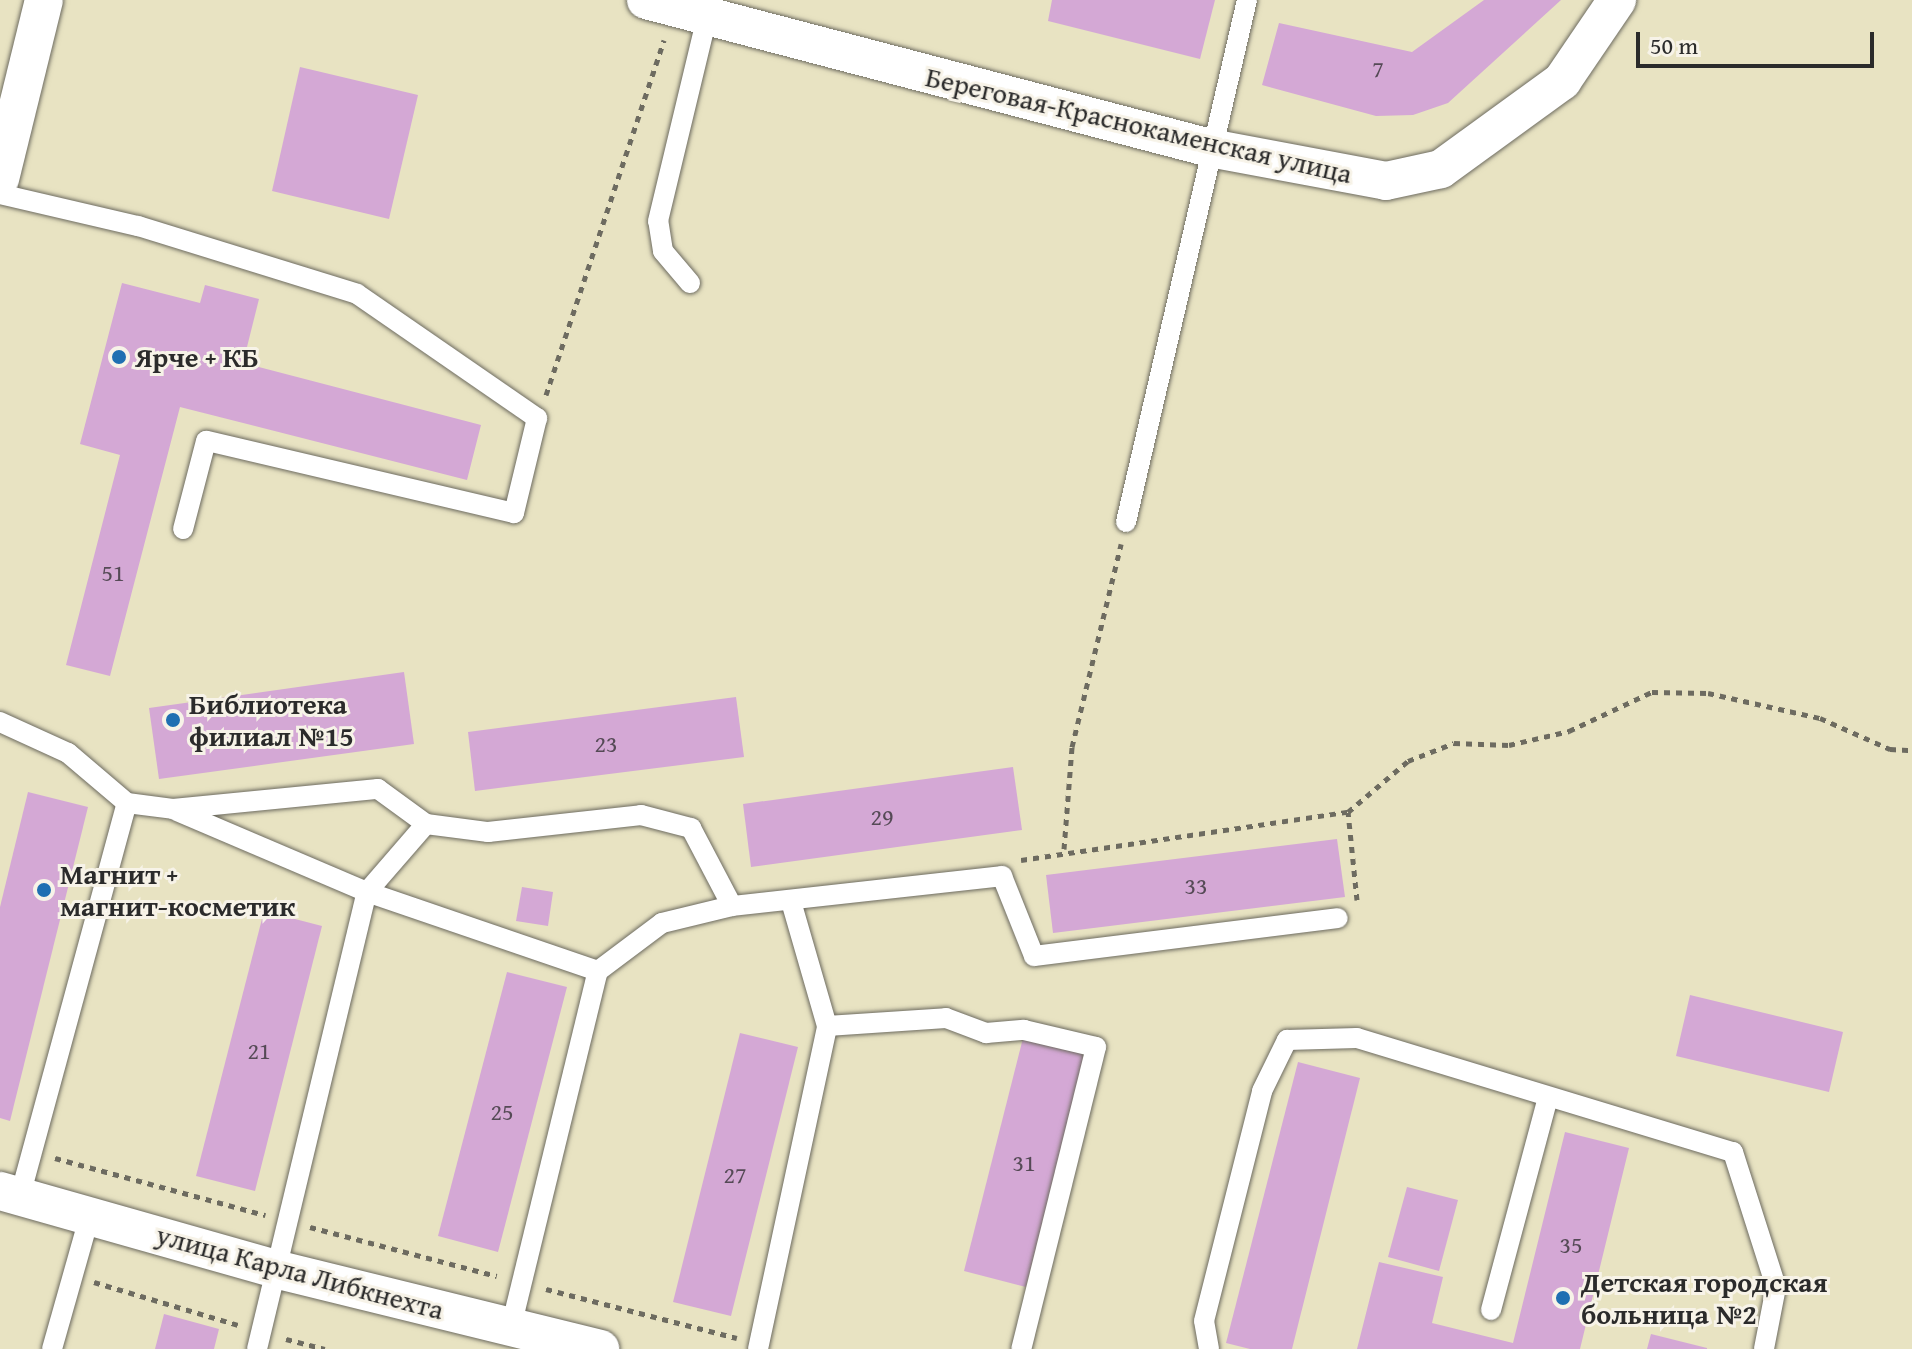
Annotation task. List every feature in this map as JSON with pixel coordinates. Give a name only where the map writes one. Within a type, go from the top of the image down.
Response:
[{"type":"street","points":[[0,179],[44,0]]},
{"type":"street","name":"Береговая-Краснокаменская улица","points":[[684,7],[1210,148],[1386,181],[1441,169],[1562,81],[1617,0]]},
{"type":"street","name":"улица Карла Либкнехта","points":[[10,1193],[275,1269],[600,1349]]},
{"type":"lane","points":[[1126,522],[1162,326],[1247,0]]},
{"type":"lane","points":[[684,7],[658,221],[663,251],[690,283]]},
{"type":"lane","points":[[0,194],[138,226],[357,294],[537,418],[514,513],[206,441],[183,529]]},
{"type":"lane","points":[[0,722],[68,753],[127,803],[173,809],[378,789],[426,824],[488,832],[641,815],[691,828],[710,854],[732,906]]},
{"type":"lane","points":[[10,1193],[31,1151],[127,803]]},
{"type":"lane","points":[[173,809],[367,892],[598,971]]},
{"type":"lane","points":[[259,1341],[367,892],[426,824]]},
{"type":"lane","points":[[511,1327],[598,971],[662,923],[732,906],[792,905],[1002,876],[1034,956],[1338,918]]},
{"type":"lane","points":[[759,1346],[827,1026],[792,905]]},
{"type":"lane","points":[[827,1026],[946,1018],[986,1033],[1024,1030],[1096,1047],[1021,1349]]},
{"type":"lane","points":[[1209,1349],[1204,1321],[1255,1122],[1287,1040],[1357,1038],[1733,1152],[1776,1287],[1764,1349]]},
{"type":"lane","points":[[1491,1310],[1548,1098]]},
{"type":"lane","points":[[52,1349],[70,1274],[90,1215]]},
{"type":"path","points":[[537,418],[684,7]]},
{"type":"path","points":[[1064,849],[1072,747],[1126,522]]},
{"type":"path","points":[[1002,876],[1027,855],[1348,812],[1408,761],[1454,743],[1509,745],[1569,731],[1652,692],[1708,693],[1820,718],[1890,749],[1912,750]]},
{"type":"path","points":[[1338,918],[1359,916],[1348,812]]},
{"type":"path","points":[[31,1151],[759,1346]]},
{"type":"path","points":[[70,1274],[259,1341],[325,1349]]},
{"type":"building","points":[[1052,0],[1215,0],[1200,59],[1048,21]]},
{"type":"building","points":[[1484,0],[1561,0],[1448,103],[1413,115],[1376,116],[1262,85],[1279,23],[1412,52]]},
{"type":"building","points":[[300,67],[418,95],[389,219],[272,191]]},
{"type":"building","points":[[122,283],[200,303],[205,285],[259,299],[243,363],[481,425],[467,480],[180,407],[110,676],[66,665],[120,455],[80,444]]},
{"type":"building","points":[[404,672],[414,744],[159,779],[149,708]]},
{"type":"building","points":[[736,697],[744,757],[475,791],[468,732]]},
{"type":"building","points":[[1013,767],[1022,830],[751,867],[743,804]]},
{"type":"building","points":[[28,792],[88,807],[10,1121],[0,1118],[0,907]]},
{"type":"building","points":[[1337,839],[1345,897],[1053,933],[1046,875]]},
{"type":"building","points":[[522,887],[553,892],[548,926],[516,921]]},
{"type":"building","points":[[264,911],[322,926],[255,1191],[196,1176]]},
{"type":"building","points":[[507,972],[567,987],[498,1252],[438,1236]]},
{"type":"building","points":[[1690,995],[1843,1032],[1829,1092],[1676,1056]]},
{"type":"building","points":[[740,1033],[798,1047],[731,1316],[673,1302]]},
{"type":"building","points":[[1023,1038],[1085,1054],[1026,1287],[964,1271]]},
{"type":"building","points":[[1298,1062],[1360,1078],[1292,1349],[1250,1349],[1226,1343]]},
{"type":"building","points":[[1565,1132],[1629,1148],[1580,1349],[1357,1349],[1379,1262],[1443,1277],[1432,1323],[1513,1343]]},
{"type":"building","points":[[1407,1187],[1458,1200],[1439,1271],[1388,1257]]},
{"type":"building","points":[[164,1314],[219,1329],[214,1349],[155,1349]]},
{"type":"building","points":[[1651,1334],[1707,1348],[1707,1349],[1647,1349]]},
{"type":"place","name":"Ярче + КБ","points":[[119,357]]},
{"type":"place","name":"Библиотека филиал №15","points":[[173,720]]},
{"type":"place","name":"Магнит + магнит-косметик","points":[[44,890]]},
{"type":"place","name":"Детская городская больница №2","points":[[1563,1298]]}]
